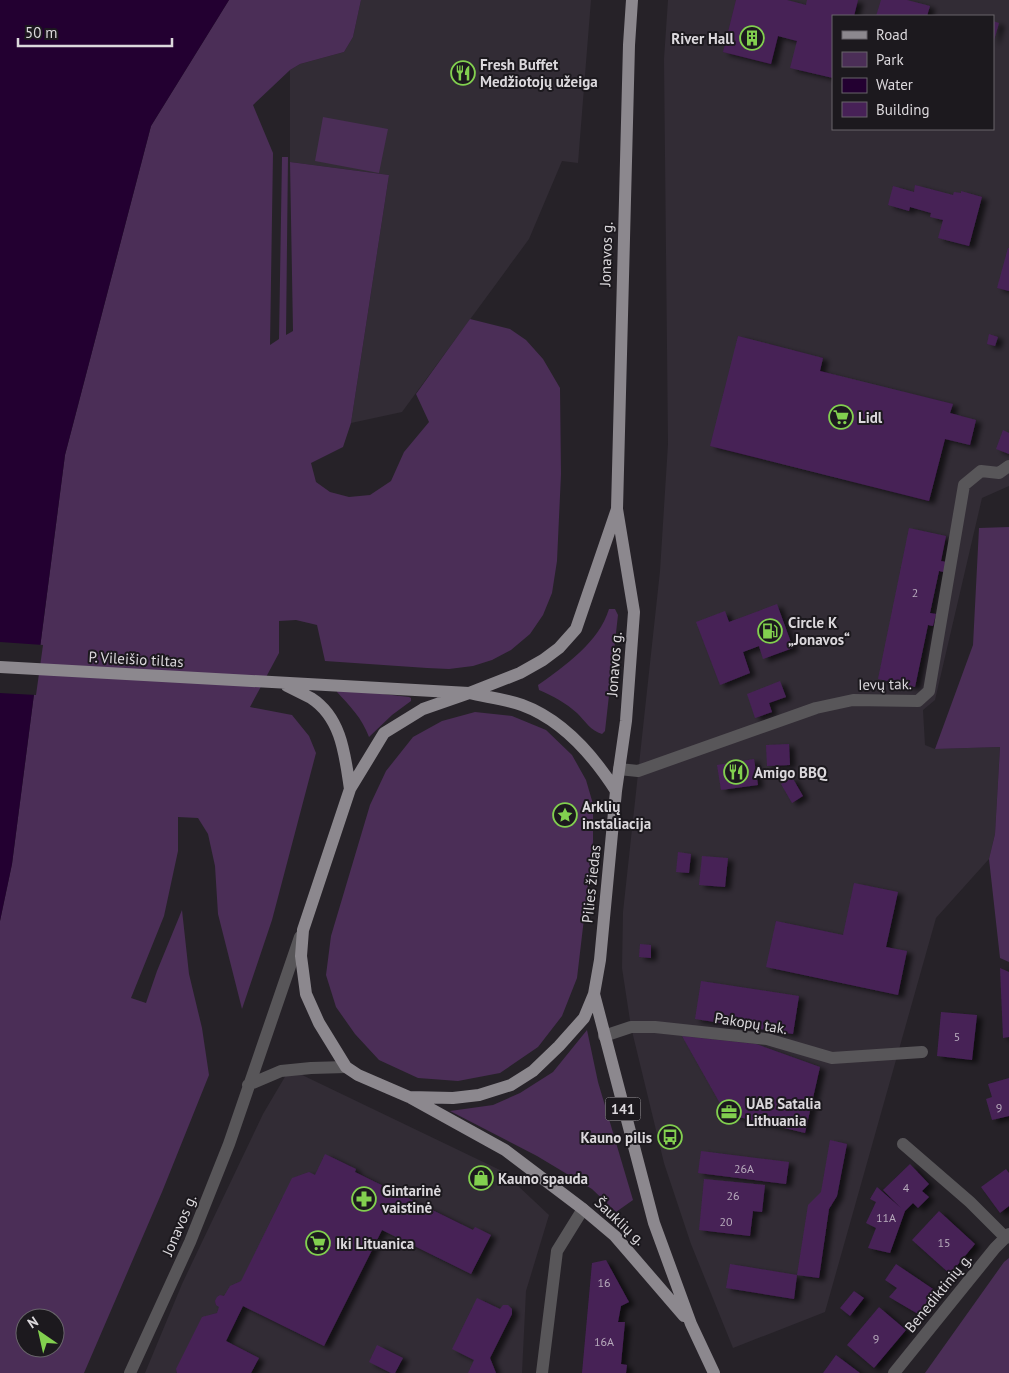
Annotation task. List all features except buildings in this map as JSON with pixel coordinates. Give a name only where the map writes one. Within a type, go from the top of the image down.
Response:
[{"type":"main road","name":"Jonavos g.","points":[[616,791],[626,721],[634,612],[617,509],[621,305],[632,0]]},
{"type":"main road","name":"Jonavos g.","points":[[469,693],[520,673],[544,660],[559,648],[576,629],[617,509]]},
{"type":"main road","name":"P. Vileišio tiltas","points":[[0,668],[276,683]]},
{"type":"main road","name":"141","points":[[276,683],[469,693],[521,704],[552,721],[584,748],[598,764],[616,791]]},
{"type":"main road","name":"141","points":[[276,683],[312,699],[328,714],[338,730],[350,789]]},
{"type":"main road","name":"Pilies žiedas","points":[[469,693],[423,708],[384,733],[350,789],[303,930],[300,956],[306,994],[319,1023],[346,1067],[358,1075],[409,1097],[462,1097],[511,1085],[533,1071],[559,1046],[584,1018],[594,994],[600,960],[616,791]]},
{"type":"main road","name":"141","points":[[594,994],[604,1036]]},
{"type":"main road","name":"Šauklių g.","points":[[604,1036],[654,1223],[691,1324],[714,1373]]},
{"type":"main road","name":"Šauklių g.","points":[[409,1097],[505,1150],[584,1210],[615,1236],[691,1324]]},
{"type":"street","name":"Ievų tak.","points":[[619,769],[638,771],[816,708],[853,700],[918,701],[928,691],[964,485],[980,471],[999,472],[1009,466]]},
{"type":"street","name":"Jonavos g.","points":[[130,1373],[190,1242],[229,1144],[303,930]]},
{"type":"street","name":"Pakopų tak.","points":[[604,1036],[631,1028],[655,1027],[767,1039],[832,1058],[922,1052]]},
{"type":"street","points":[[248,1085],[281,1071],[346,1067]]},
{"type":"street","points":[[903,1144],[1007,1236]]},
{"type":"street","points":[[542,1373],[557,1251],[584,1210]]},
{"type":"street","name":"Benediktinių g.","points":[[894,1373],[1007,1236]]},
{"type":"shaded area","points":[[361,0],[591,0],[578,163],[562,161],[529,239],[402,412],[351,423],[389,175],[290,162],[290,70],[300,64],[344,52],[353,37]]},
{"type":"shaded area","points":[[668,0],[1009,0],[1009,486],[982,498],[935,700],[923,710],[925,745],[935,749],[1000,747],[995,834],[989,859],[936,918],[825,1312],[733,1348],[691,1244],[664,1163],[631,1027],[622,968],[623,912],[660,571],[668,444],[664,59]]},
{"type":"shaded area","points":[[298,1073],[502,1171],[549,1215],[526,1291],[522,1373],[145,1373],[182,1284],[263,1114],[286,1075]]},
{"type":"green space","points":[[229,0],[361,0],[353,37],[344,52],[300,64],[290,70],[253,105],[273,153],[270,345],[279,339],[282,157],[288,157],[286,335],[293,331],[290,162],[389,175],[351,423],[343,447],[311,463],[316,482],[330,492],[349,497],[370,495],[391,481],[404,452],[429,422],[416,394],[470,319],[510,329],[526,340],[543,359],[560,388],[561,474],[557,561],[552,593],[543,615],[530,634],[511,650],[492,660],[473,666],[449,669],[325,661],[317,625],[296,620],[279,621],[279,653],[250,707],[292,715],[309,736],[316,753],[272,920],[242,1009],[218,914],[215,866],[208,834],[198,818],[178,817],[178,851],[164,916],[131,998],[146,1003],[182,910],[189,974],[202,1028],[209,1075],[162,1192],[84,1373],[0,1373],[0,921],[12,864],[65,455],[151,126]]},
{"type":"green space","points":[[323,117],[388,129],[379,173],[315,161]]},
{"type":"green space","points":[[1009,527],[1009,962],[1000,958],[989,859],[995,834],[1000,747],[935,749],[973,645],[979,528]]},
{"type":"green space","points":[[609,609],[615,609],[618,615],[605,731],[602,734],[591,728],[568,706],[539,690],[538,685],[570,661],[589,643],[604,621]]},
{"type":"green space","points":[[337,690],[409,697],[411,701],[392,715],[369,737],[359,718],[337,692]]},
{"type":"green space","points":[[475,712],[512,716],[546,730],[572,755],[586,780],[593,804],[593,842],[577,978],[562,1016],[538,1047],[500,1073],[458,1081],[418,1078],[379,1060],[355,1034],[336,1007],[326,975],[331,936],[370,805],[386,771],[413,737],[442,721]]},
{"type":"green space","points":[[587,1030],[598,1082],[633,1200],[616,1212],[592,1189],[537,1156],[450,1111],[493,1105],[520,1093],[553,1072]]},
{"type":"green space","points":[[1009,1258],[1009,1373],[925,1373],[1004,1262]]},
{"type":"water","points":[[0,0],[229,0],[151,126],[65,455],[12,864],[0,921]]},
{"type":"pier","points":[[0,642],[43,645],[36,695],[0,693]]},
{"type":"place","name":"River Hall","points":[[752,38]]},
{"type":"place","name":"Fresh Buffet Medžiotojų užeiga","points":[[463,73]]},
{"type":"place","name":"Lidl","points":[[841,417]]},
{"type":"place","name":"Circle K „Jonavos“","points":[[770,631]]},
{"type":"place","name":"Amigo BBQ","points":[[736,772]]},
{"type":"place","name":"Arklių instaliacija","points":[[565,815]]},
{"type":"place","name":"UAB Satalia Lithuania","points":[[729,1112]]},
{"type":"place","name":"Kauno pilis","points":[[670,1137]]},
{"type":"place","name":"Kauno spauda","points":[[481,1178]]},
{"type":"place","name":"Gintarinė vaistinė","points":[[364,1199]]},
{"type":"place","name":"Iki Lituanica","points":[[318,1243]]}]
